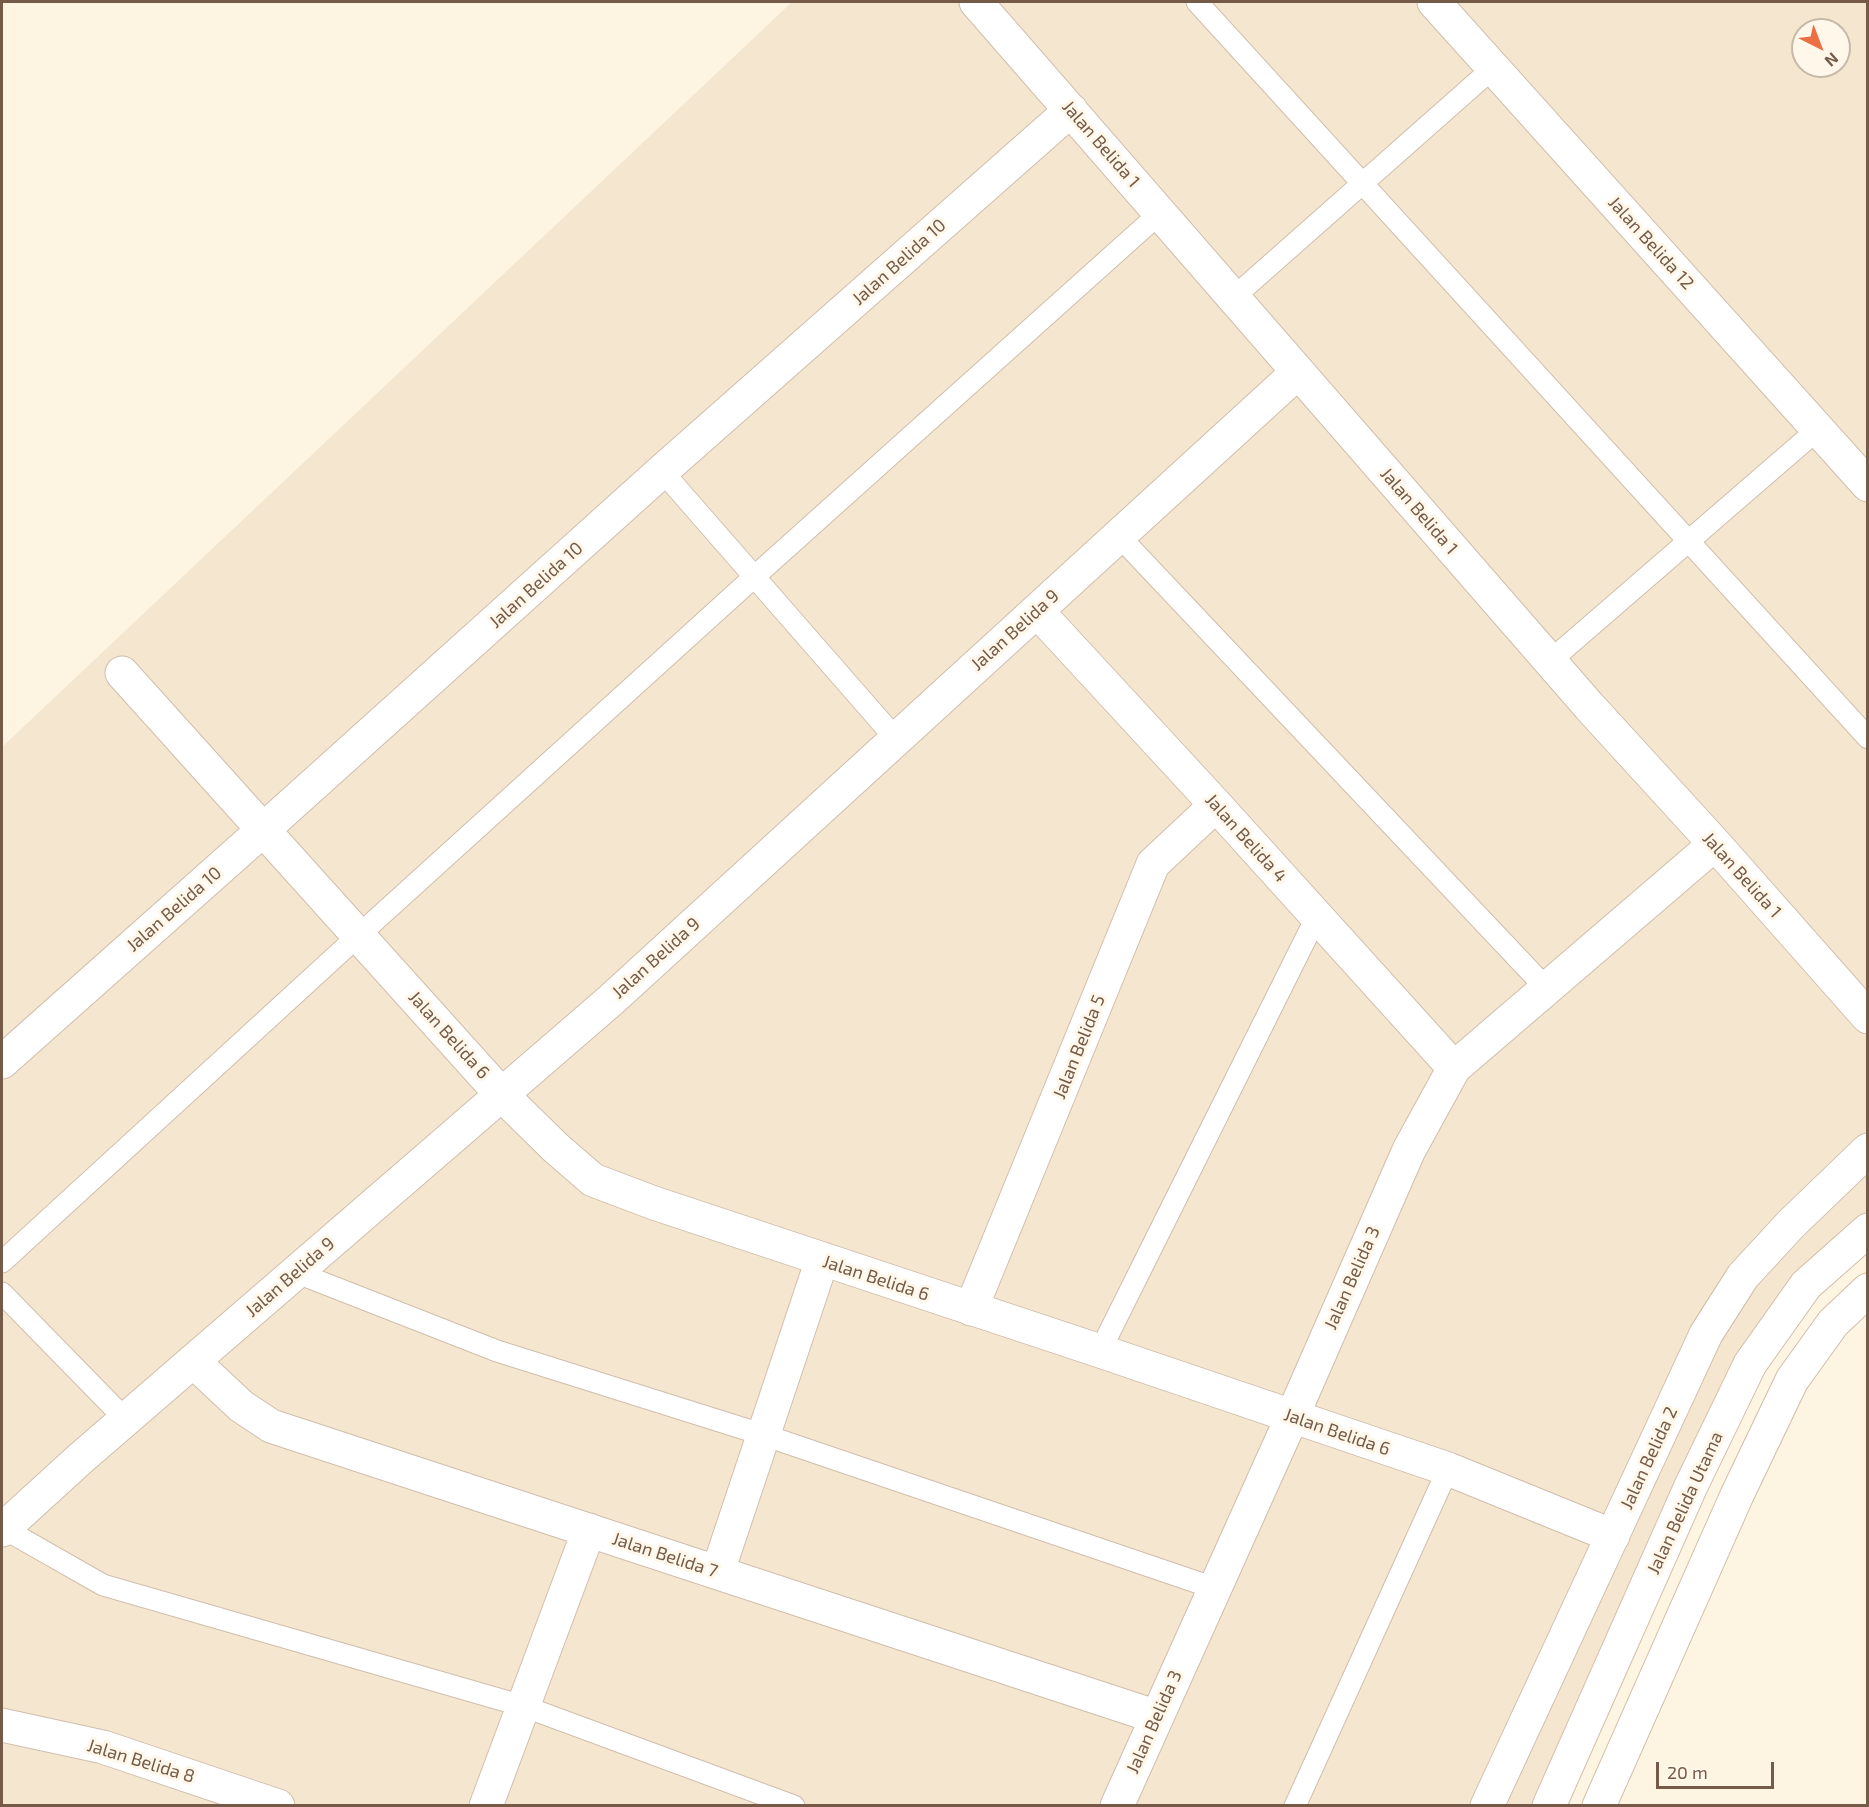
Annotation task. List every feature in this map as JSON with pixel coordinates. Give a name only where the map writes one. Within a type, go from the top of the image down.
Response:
[{"type":"street","name":"Jalan Belida 1","points":[[976,2],[1550,661],[1864,1007]]},
{"type":"street","name":"Jalan Belida 12","points":[[1434,2],[1868,485]]},
{"type":"street","name":"Jalan Belida 10","points":[[2,1062],[662,471],[1071,110]]},
{"type":"street","name":"Jalan Belida 9","points":[[2,1529],[295,1272],[611,1000],[1298,372]]},
{"type":"street","name":"Jalan Belida 4","points":[[1037,611],[1454,1068]]},
{"type":"street","name":"Jalan Belida 6","points":[[122,673],[501,1094],[556,1148],[593,1180],[822,1260],[1448,1469],[1613,1536]]},
{"type":"street","name":"Jalan Belida 5","points":[[971,1309],[1153,864],[1216,805]]},
{"type":"street","name":"Jalan Belida 3","points":[[1117,1806],[1409,1150],[1439,1091],[1454,1068],[1715,844]]},
{"type":"street","name":"Jalan Belida 2","points":[[1487,1806],[1706,1334],[1743,1276],[1791,1224],[1868,1150]]},
{"type":"street","name":"Jalan Belida Utama","points":[[1549,1806],[1691,1486],[1750,1364],[1806,1285],[1868,1230]]},
{"type":"street","points":[[715,1572],[723,1556],[822,1260]]},
{"type":"street","points":[[1599,1806],[1737,1495],[1792,1380],[1833,1323],[1868,1290]]},
{"type":"street","name":"Jalan Belida 7","points":[[193,1361],[241,1406],[271,1426],[1156,1717]]},
{"type":"street","points":[[486,1806],[590,1530]]},
{"type":"street","name":"Jalan Belida 8","points":[[2,1725],[103,1747],[278,1806]]},
{"type":"lane","points":[[1197,2],[1868,738]]},
{"type":"lane","points":[[1234,297],[1493,68]]},
{"type":"lane","points":[[2,1262],[359,934],[1160,213]]},
{"type":"lane","points":[[1550,661],[1817,430]]},
{"type":"lane","points":[[662,471],[896,739]]},
{"type":"lane","points":[[1119,536],[1546,988]]},
{"type":"lane","points":[[1100,1351],[1317,916]]},
{"type":"lane","points":[[295,1272],[497,1351],[764,1435],[1214,1588]]},
{"type":"lane","points":[[2,1293],[126,1420]]},
{"type":"lane","points":[[1295,1806],[1448,1469]]},
{"type":"lane","points":[[2,1529],[104,1585],[523,1706],[794,1806]]},
{"type":"shaded area","points":[[792,2],[1867,2],[1867,1215],[1804,1271],[1540,1805],[2,1806],[2,747]]}]
